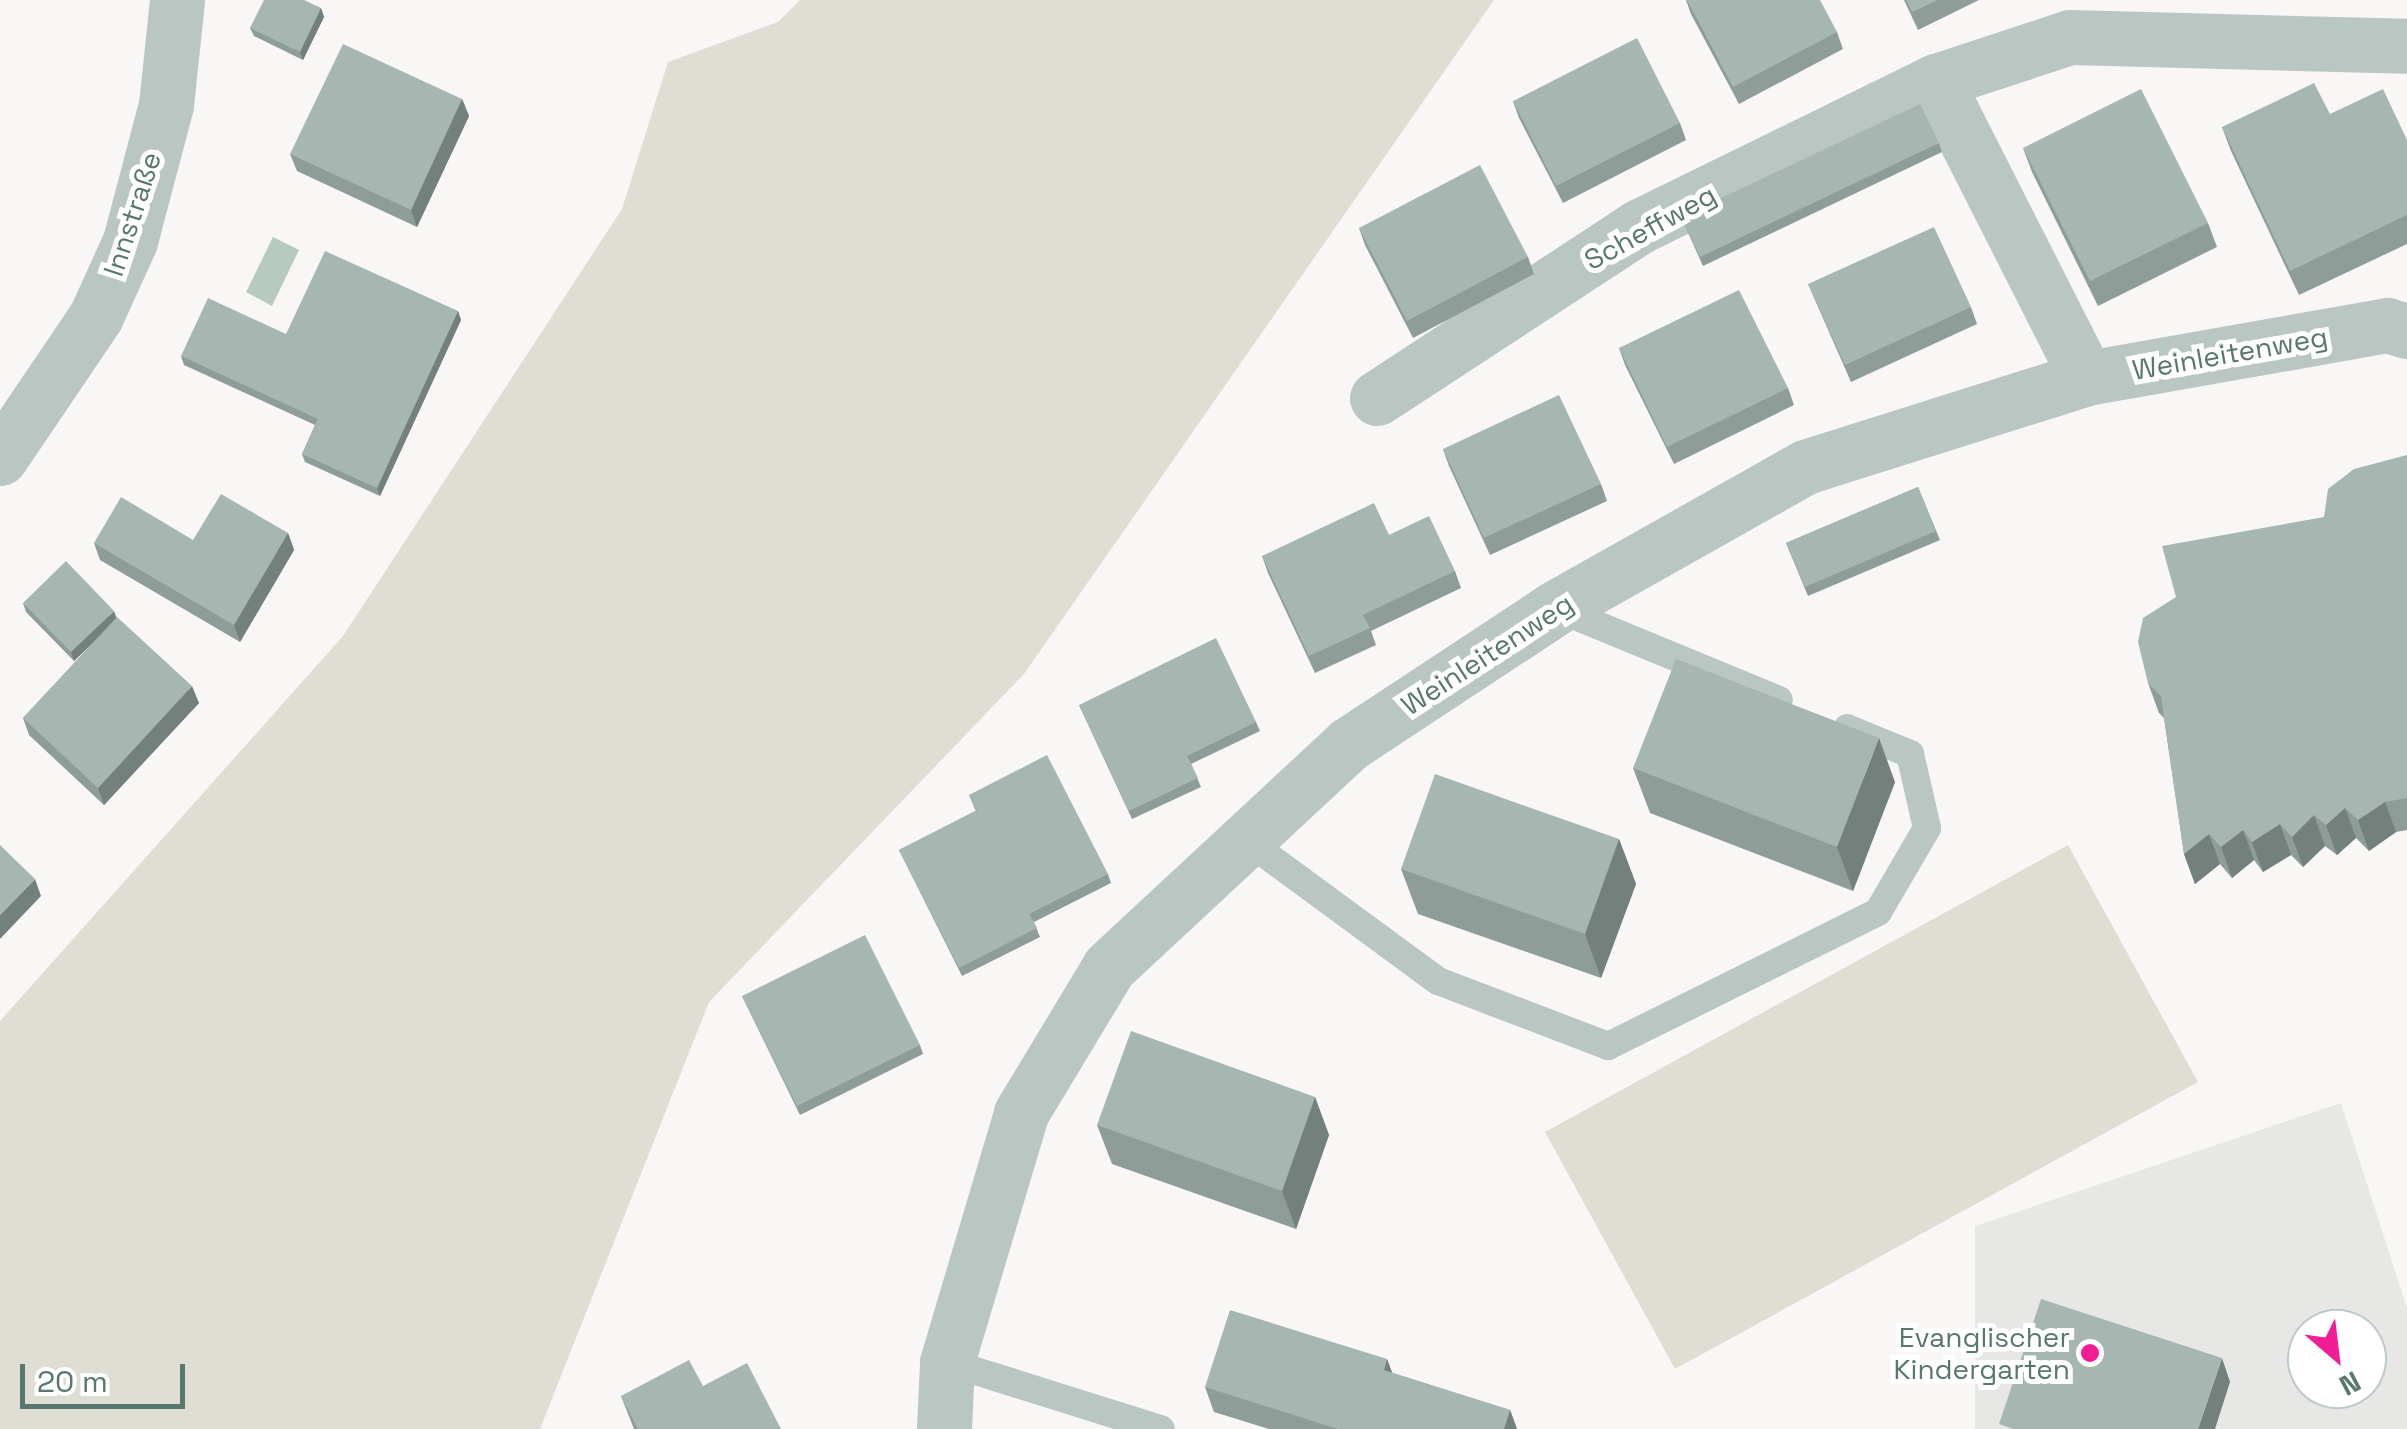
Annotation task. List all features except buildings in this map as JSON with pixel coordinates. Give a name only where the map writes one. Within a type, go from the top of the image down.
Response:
[{"type":"street","name":"Innstraße","points":[[0,458],[96,316],[130,240],[166,105],[177,0]]},
{"type":"street","name":"Scheffweg","points":[[1377,398],[1640,226],[1936,80],[2070,38],[2407,46]]},
{"type":"street","points":[[1936,80],[2087,378]]},
{"type":"street","name":"Weinleitenweg","points":[[944,1429],[947,1362],[1022,1113],[1109,967],[1349,744],[1555,608],[1804,467],[2087,378],[2387,325],[2407,331]]},
{"type":"lane","points":[[1246,840],[1438,981],[1608,1046],[1878,912],[1927,828],[1910,754],[1555,608]]},
{"type":"lane","points":[[947,1362],[1160,1429]]},
{"type":"shaded area","points":[[800,0],[1494,0],[1024,674],[709,1002],[540,1429],[0,1429],[0,1021],[343,636],[622,209],[668,62],[778,22]]},
{"type":"shaded area","points":[[273,237],[299,250],[272,306],[246,292]]},
{"type":"shaded area","points":[[2068,845],[2198,1082],[1675,1369],[1545,1132]]},
{"type":"shaded area","points":[[2341,1103],[2407,1308],[2407,1429],[1975,1429],[1975,1226]]},
{"type":"place","name":"Evanglischer Kindergarten","points":[[2090,1353]]}]
